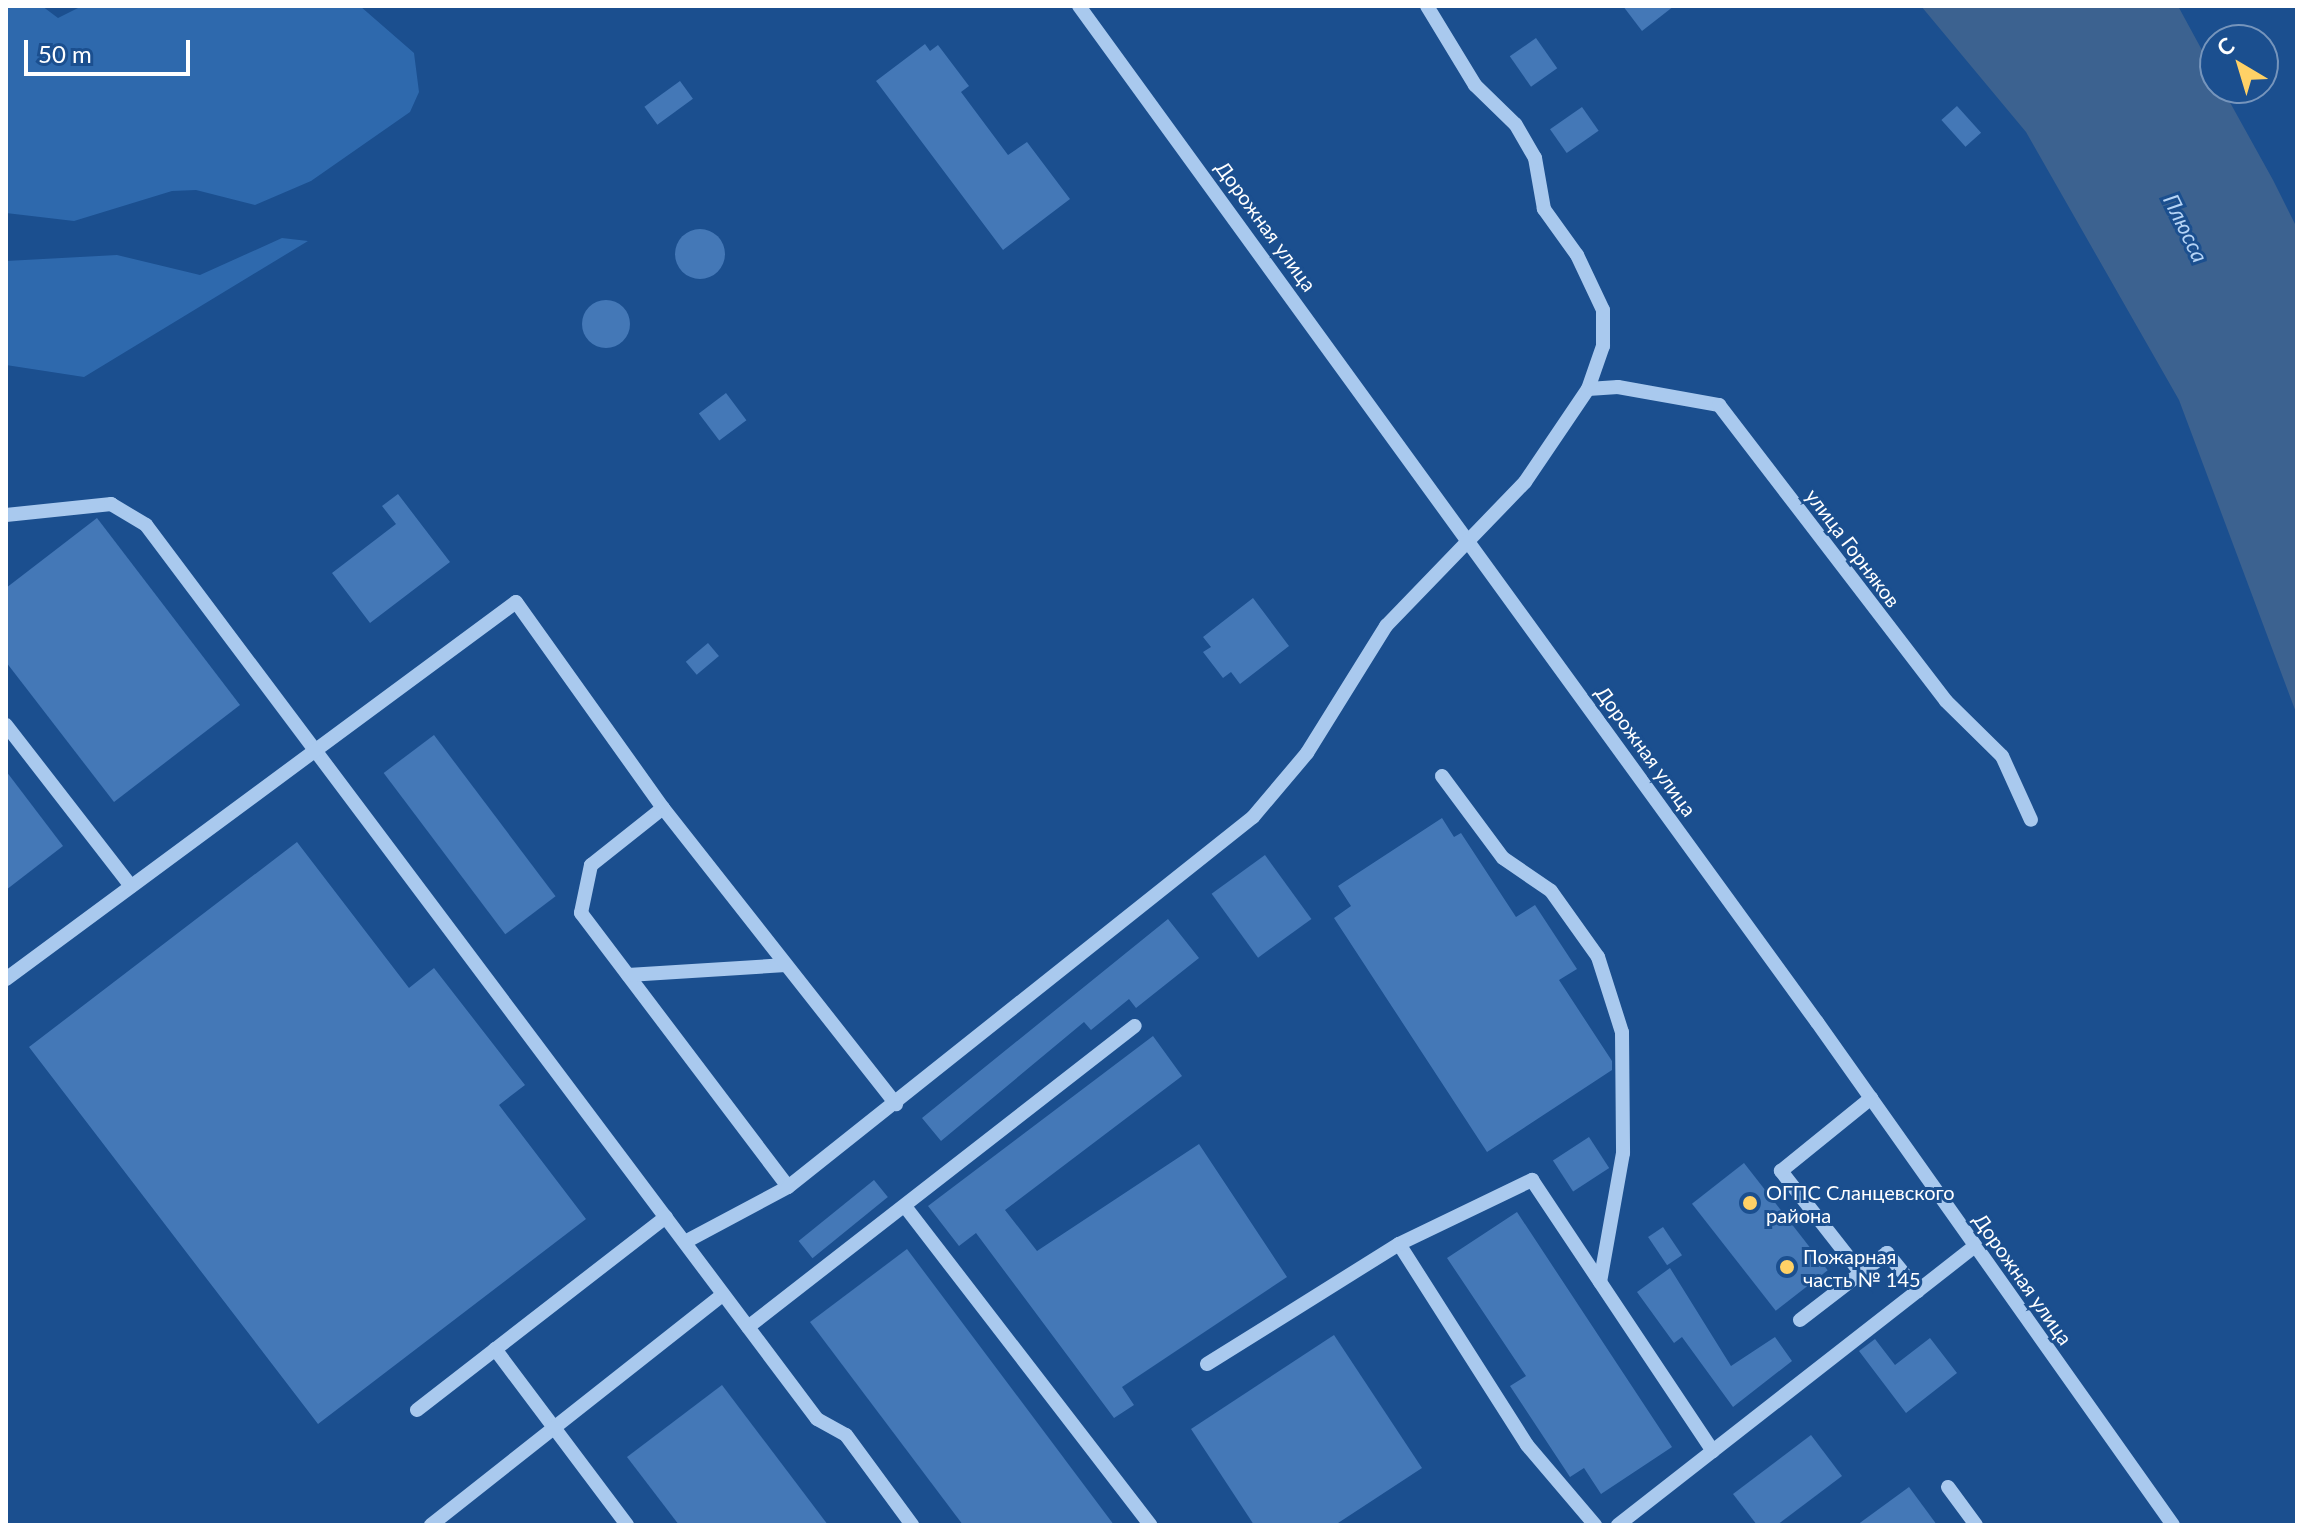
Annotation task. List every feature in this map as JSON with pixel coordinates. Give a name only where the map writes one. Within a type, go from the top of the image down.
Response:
[{"type":"street","name":"Дорожная улица","points":[[1079,6],[1467,536],[2173,1525]]},
{"type":"street","points":[[685,1242],[788,1187],[896,1104],[1282,788],[1386,626],[1467,536],[1525,482],[1588,389],[1603,346],[1603,310],[1577,255],[1544,209],[1535,158],[1515,124],[1475,85],[1427,6]]},
{"type":"street","name":"улица Горняков","points":[[1588,389],[1618,387],[1719,405],[1946,701],[2002,756],[2031,820]]},
{"type":"street","points":[[6,515],[111,504],[146,525],[817,1419],[846,1435],[912,1525]]},
{"type":"street","points":[[6,979],[314,748],[516,602],[663,808],[896,1104]]},
{"type":"street","points":[[6,725],[131,886]]},
{"type":"street","points":[[1442,776],[1503,858],[1559,902],[1598,957],[1622,1032],[1623,1153],[1600,1282]]},
{"type":"street","points":[[663,808],[591,865],[581,913],[788,1187]]},
{"type":"street","points":[[628,975],[786,965]]},
{"type":"street","points":[[748,1327],[907,1209],[1135,1026]]},
{"type":"street","points":[[1861,1273],[1781,1171],[1871,1098]]},
{"type":"street","points":[[1207,1364],[1399,1244],[1532,1180],[1713,1451]]},
{"type":"street","points":[[907,1209],[1150,1525]]},
{"type":"street","points":[[417,1410],[666,1217]]},
{"type":"street","points":[[1399,1244],[1527,1445],[1595,1525]]},
{"type":"street","points":[[1618,1525],[1975,1246]]},
{"type":"street","points":[[1800,1320],[1887,1253],[1918,1291]]},
{"type":"street","points":[[431,1525],[723,1294]]},
{"type":"street","points":[[495,1349],[627,1525]]},
{"type":"street","points":[[1948,1487],[1976,1525]]},
{"type":"shaded area","points":[[6,6],[42,6],[58,18],[82,6],[360,6],[414,53],[419,92],[410,112],[311,181],[255,205],[196,190],[172,191],[74,221],[6,213]]},
{"type":"shaded area","points":[[282,238],[308,241],[84,377],[6,365],[6,261],[117,255],[200,275]]},
{"type":"water","name":"Плюсса","points":[[1921,6],[2178,6],[2199,45],[2199,104],[2231,104],[2297,228],[2297,715],[2179,400],[2026,132]]},
{"type":"building","points":[[1623,6],[1674,6],[1642,31]]},
{"type":"building","points":[[1536,38],[1557,68],[1531,87],[1510,56]]},
{"type":"building","points":[[925,44],[930,51],[938,45],[969,86],[961,92],[1008,155],[1027,142],[1070,199],[1003,250],[876,81]]},
{"type":"building","points":[[680,81],[693,99],[657,125],[644,107]]},
{"type":"building","points":[[1957,106],[1981,133],[1965,147],[1941,120]]},
{"type":"building","points":[[1582,107],[1599,131],[1567,153],[1550,129]]},
{"type":"building","points":[[700,229],[718,236],[725,254],[718,272],[700,279],[682,272],[675,254],[682,236]]},
{"type":"building","points":[[606,300],[623,307],[630,324],[623,341],[606,348],[589,341],[582,324],[589,307]]},
{"type":"building","points":[[726,393],[746,420],[719,441],[699,413]]},
{"type":"building","points":[[398,494],[450,562],[370,623],[332,573],[396,524],[382,506]]},
{"type":"building","points":[[97,518],[240,705],[114,802],[6,662],[6,588]]},
{"type":"building","points":[[1253,598],[1289,646],[1240,684],[1231,672],[1223,678],[1203,652],[1211,647],[1203,637]]},
{"type":"building","points":[[708,643],[719,656],[697,675],[686,662]]},
{"type":"building","points":[[434,735],[556,896],[505,934],[384,773]]},
{"type":"building","points":[[6,771],[63,846],[6,890]]},
{"type":"building","points":[[1442,818],[1454,837],[1461,833],[1516,917],[1535,905],[1577,969],[1559,980],[1612,1061],[1612,1070],[1487,1152],[1334,918],[1351,906],[1338,886]]},
{"type":"building","points":[[297,842],[409,988],[434,968],[525,1085],[499,1105],[586,1219],[318,1424],[29,1047]]},
{"type":"building","points":[[1265,855],[1311,919],[1258,958],[1212,894]]},
{"type":"building","points":[[1168,919],[1199,958],[1136,1008],[1129,999],[1091,1030],[1084,1022],[941,1141],[922,1118]]},
{"type":"building","points":[[1153,1036],[1182,1076],[1005,1210],[1037,1251],[1199,1144],[1287,1277],[1122,1387],[1134,1405],[1114,1418],[976,1233],[959,1246],[928,1206]]},
{"type":"building","points":[[1589,1137],[1609,1168],[1573,1191],[1553,1160]]},
{"type":"building","points":[[1744,1163],[1828,1270],[1776,1311],[1692,1204]]},
{"type":"building","points":[[874,1180],[888,1197],[812,1258],[799,1241]]},
{"type":"building","points":[[1517,1212],[1672,1447],[1601,1494],[1584,1468],[1570,1477],[1510,1386],[1526,1376],[1447,1258]]},
{"type":"building","points":[[1663,1227],[1682,1255],[1667,1265],[1648,1237]]},
{"type":"building","points":[[907,1249],[1114,1525],[963,1525],[810,1322]]},
{"type":"building","points":[[1670,1268],[1731,1366],[1775,1337],[1792,1361],[1733,1407],[1682,1337],[1674,1343],[1637,1292]]},
{"type":"building","points":[[1334,1335],[1422,1468],[1335,1525],[1254,1525],[1191,1429]]},
{"type":"building","points":[[1930,1338],[1957,1373],[1906,1413],[1859,1351],[1875,1339],[1895,1365]]},
{"type":"building","points":[[722,1385],[828,1525],[679,1525],[627,1457]]},
{"type":"building","points":[[1811,1435],[1842,1476],[1777,1525],[1757,1525],[1733,1494]]},
{"type":"building","points":[[1909,1487],[1937,1525],[1857,1525]]},
{"type":"place","name":"ОГПС Сланцевского района","points":[[1750,1203]]},
{"type":"place","name":"Пожарная часть № 145","points":[[1787,1267]]}]
